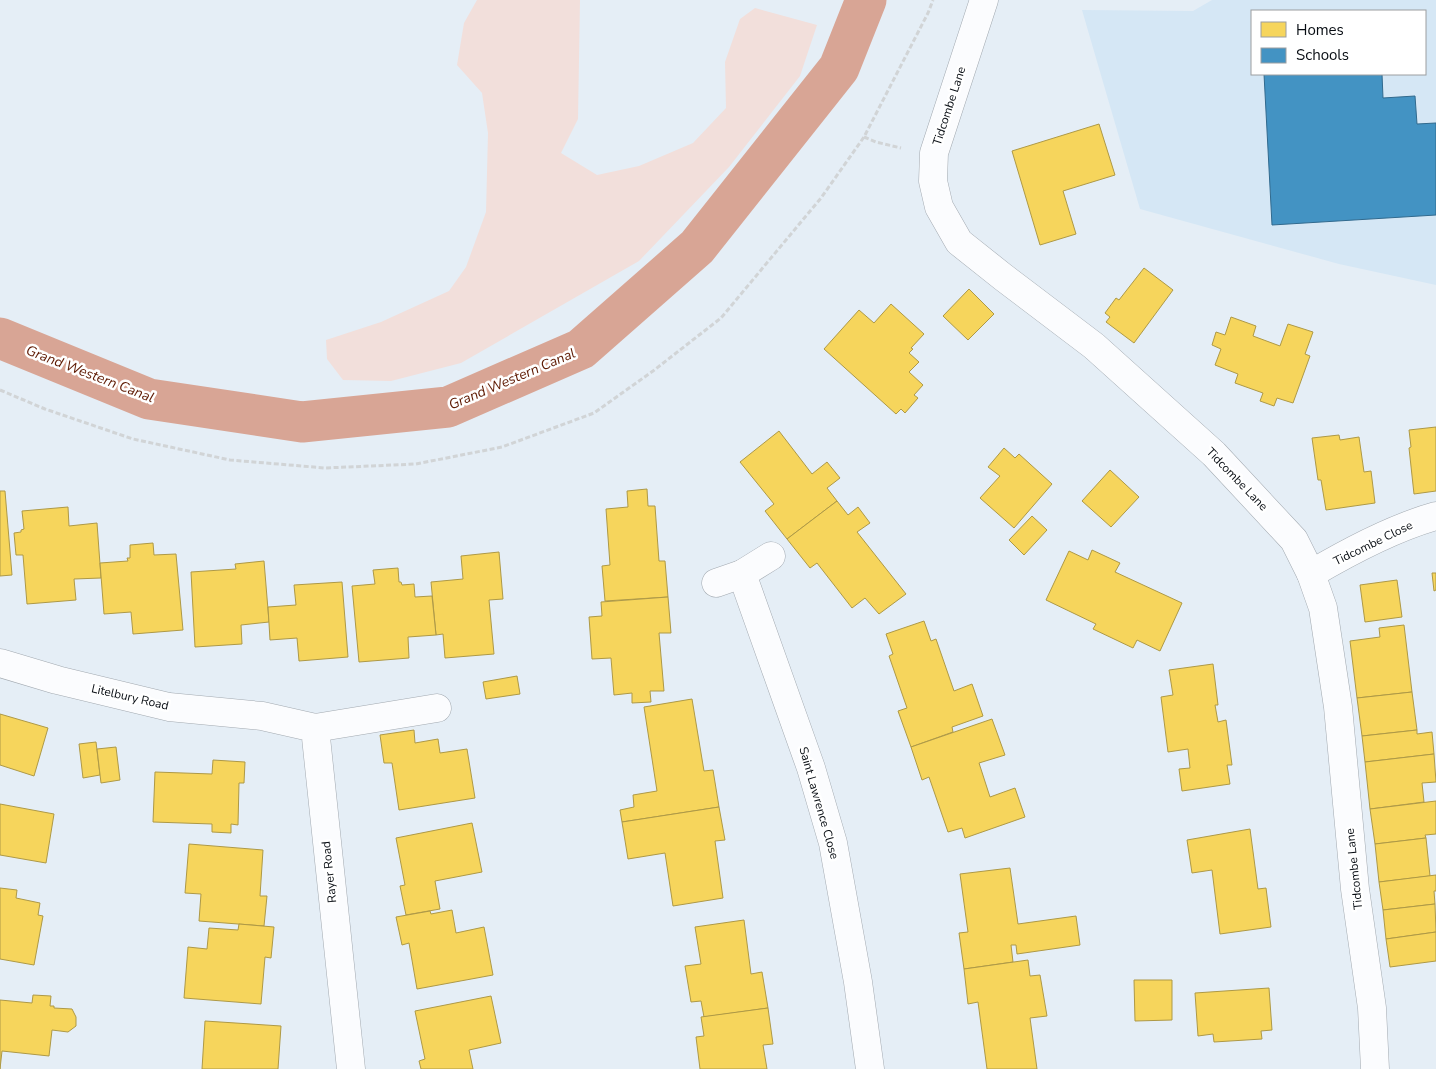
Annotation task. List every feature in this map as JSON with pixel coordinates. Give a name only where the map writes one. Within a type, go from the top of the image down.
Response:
[{"type":"street","name":"Tidcombe Lane","points":[[984,0],[934,153],[933,181],[939,207],[959,242],[1094,346],[1214,454],[1294,540],[1311,574],[1323,608],[1338,707],[1355,889],[1372,1008],[1375,1069]]},
{"type":"street","name":"Tidcombe Close","points":[[1311,574],[1388,534],[1420,520],[1436,516]]},
{"type":"street","points":[[716,583],[742,574],[771,556]]},
{"type":"street","name":"Saint Lawrence Close","points":[[742,574],[812,768],[833,843],[858,982],[870,1069]]},
{"type":"street","name":"Litelbury Road","points":[[0,663],[57,680],[169,707],[262,716],[315,728]]},
{"type":"street","points":[[315,728],[438,708]]},
{"type":"street","name":"Rayer Road","points":[[315,728],[351,1069]]},
{"type":"path","points":[[0,390],[44,410],[133,438],[230,460],[325,468],[416,464],[502,447],[594,413],[653,371],[720,318],[821,198],[864,136],[928,14],[933,0]]},
{"type":"path","points":[[864,136],[876,142],[899,147]]},
{"type":"shaded area","points":[[477,0],[580,0],[578,119],[561,153],[597,175],[639,166],[693,143],[726,108],[725,62],[740,19],[755,8],[817,25],[800,76],[729,167],[639,261],[461,363],[391,381],[343,380],[327,359],[326,340],[381,322],[449,291],[466,267],[486,212],[488,133],[482,93],[457,65],[464,23]]},
{"type":"shaded area","points":[[1212,0],[1436,0],[1436,285],[1339,264],[1140,209],[1082,10],[1193,11]]},
{"type":"building: Homes","points":[[1099,124],[1115,175],[1063,191],[1076,234],[1040,245],[1012,151]]},
{"type":"building: Homes","points":[[1144,268],[1173,290],[1134,343],[1106,322],[1110,317],[1105,313],[1116,298],[1119,300]]},
{"type":"building: Homes","points":[[969,289],[994,314],[968,340],[943,316]]},
{"type":"building: Homes","points":[[891,304],[924,334],[911,348],[913,349],[909,353],[919,362],[909,372],[923,385],[914,395],[918,398],[905,413],[901,409],[896,414],[824,349],[859,310],[874,323]]},
{"type":"building: Homes","points":[[1231,317],[1256,326],[1253,336],[1280,346],[1288,324],[1313,332],[1305,354],[1310,356],[1293,403],[1277,398],[1274,406],[1260,401],[1263,393],[1235,383],[1238,374],[1215,365],[1221,349],[1212,345],[1216,332],[1225,335]]},
{"type":"building: Homes","points":[[1436,427],[1436,491],[1414,494],[1409,430]]},
{"type":"building: Homes","points":[[779,431],[812,474],[827,462],[840,478],[827,488],[837,501],[787,539],[765,511],[774,504],[740,462]]},
{"type":"building: Homes","points":[[1339,435],[1340,440],[1359,437],[1364,472],[1371,471],[1375,503],[1326,510],[1321,480],[1318,480],[1312,438]]},
{"type":"building: Homes","points":[[1004,448],[1015,458],[1019,454],[1052,484],[1014,528],[980,498],[1000,476],[988,467]]},
{"type":"building: Homes","points":[[1110,470],[1139,497],[1111,527],[1082,501]]},
{"type":"building: Homes","points":[[647,489],[648,506],[655,506],[659,561],[665,561],[668,597],[605,601],[602,566],[610,565],[606,509],[628,507],[627,491]]},
{"type":"building: Homes","points":[[0,491],[5,491],[12,575],[0,576]]},
{"type":"building: Homes","points":[[837,501],[848,515],[858,507],[870,523],[857,532],[906,594],[879,614],[865,598],[852,608],[817,563],[810,568],[787,539]]},
{"type":"building: Homes","points":[[68,507],[69,526],[97,523],[101,578],[74,579],[76,600],[27,604],[23,555],[16,555],[14,533],[21,532],[24,529],[22,511]]},
{"type":"building: Homes","points":[[1032,516],[1047,530],[1024,555],[1009,540]]},
{"type":"building: Homes","points":[[153,543],[154,555],[176,554],[183,630],[133,634],[131,612],[104,614],[100,563],[128,561],[127,558],[130,558],[130,545]]},
{"type":"building: Homes","points":[[1092,550],[1120,563],[1115,572],[1182,603],[1160,651],[1137,640],[1133,648],[1093,629],[1096,624],[1046,600],[1069,551],[1088,560]]},
{"type":"building: Homes","points":[[499,552],[503,599],[489,600],[494,654],[445,658],[443,634],[436,635],[431,582],[463,579],[461,556]]},
{"type":"building: Homes","points":[[264,561],[269,622],[241,625],[242,644],[195,647],[191,572],[236,569],[235,564]]},
{"type":"building: Homes","points":[[398,568],[399,582],[402,585],[414,584],[415,597],[432,596],[436,635],[408,637],[409,658],[359,662],[352,586],[375,584],[373,570]]},
{"type":"building: Homes","points":[[1432,573],[1436,573],[1436,590],[1434,591]]},
{"type":"building: Homes","points":[[1397,580],[1402,617],[1365,622],[1360,585]]},
{"type":"building: Homes","points":[[342,582],[348,657],[299,661],[297,638],[270,640],[268,607],[296,605],[294,585]]},
{"type":"building: Homes","points":[[668,597],[671,633],[659,633],[664,691],[650,691],[651,702],[632,703],[632,693],[614,695],[611,658],[592,659],[589,617],[602,616],[601,602]]},
{"type":"building: Homes","points":[[924,621],[931,641],[936,639],[954,691],[972,684],[983,716],[952,727],[953,732],[911,747],[898,711],[907,708],[889,656],[893,654],[886,634]]},
{"type":"building: Homes","points":[[1404,625],[1412,692],[1357,698],[1350,641],[1380,637],[1379,628]]},
{"type":"building: Homes","points":[[1213,664],[1218,705],[1215,705],[1218,722],[1226,720],[1232,765],[1227,765],[1230,784],[1182,791],[1179,769],[1190,768],[1188,749],[1168,752],[1161,697],[1173,695],[1169,670]]},
{"type":"building: Homes","points":[[517,676],[520,694],[486,699],[483,682]]},
{"type":"building: Homes","points":[[1412,692],[1417,730],[1362,736],[1357,698]]},
{"type":"building: Homes","points":[[692,699],[704,771],[713,770],[719,807],[622,822],[620,810],[634,807],[633,795],[657,791],[644,707]]},
{"type":"building: Homes","points":[[0,714],[48,728],[34,776],[0,765]]},
{"type":"building: Homes","points":[[992,719],[1005,755],[979,763],[990,797],[1015,788],[1025,817],[965,838],[962,828],[948,832],[929,777],[922,780],[911,747]]},
{"type":"building: Homes","points":[[414,730],[415,743],[438,739],[440,753],[467,749],[475,798],[399,810],[392,763],[384,763],[380,735]]},
{"type":"building: Homes","points":[[1417,730],[1417,734],[1432,732],[1434,754],[1365,762],[1362,736]]},
{"type":"building: Homes","points":[[96,742],[100,775],[83,778],[79,744]]},
{"type":"building: Homes","points":[[116,747],[120,780],[101,783],[97,749]]},
{"type":"building: Homes","points":[[1434,754],[1436,782],[1422,783],[1424,802],[1370,809],[1365,762]]},
{"type":"building: Homes","points":[[213,760],[245,762],[244,783],[239,783],[238,825],[231,824],[231,833],[212,832],[212,824],[153,822],[155,772],[212,774]]},
{"type":"building: Homes","points":[[1436,801],[1436,834],[1425,835],[1426,838],[1375,844],[1370,809]]},
{"type":"building: Homes","points":[[0,804],[54,814],[46,863],[0,855]]},
{"type":"building: Homes","points":[[719,807],[725,840],[715,841],[723,898],[673,906],[665,853],[628,859],[622,822]]},
{"type":"building: Homes","points":[[472,823],[482,872],[435,881],[440,909],[406,915],[400,886],[405,885],[396,838]]},
{"type":"building: Homes","points":[[1250,829],[1258,889],[1266,888],[1271,927],[1220,934],[1212,870],[1192,873],[1187,840]]},
{"type":"building: Homes","points":[[1426,838],[1430,876],[1379,882],[1375,844]]},
{"type":"building: Homes","points":[[189,844],[263,850],[260,896],[267,896],[264,926],[199,921],[201,894],[185,893]]},
{"type":"building: Homes","points":[[1010,868],[1018,924],[1076,916],[1080,945],[1017,954],[1016,945],[1011,945],[1013,962],[964,969],[959,933],[968,932],[960,874]]},
{"type":"building: Homes","points":[[1436,875],[1435,904],[1383,910],[1379,882]]},
{"type":"building: Homes","points":[[0,888],[17,890],[16,898],[40,903],[38,915],[43,916],[34,965],[0,959]]},
{"type":"building: Homes","points":[[1435,904],[1436,932],[1386,939],[1383,910]]},
{"type":"building: Homes","points":[[452,910],[456,933],[484,927],[493,975],[417,989],[409,943],[402,945],[396,917],[430,911],[431,914]]},
{"type":"building: Homes","points":[[744,920],[751,974],[762,972],[768,1008],[704,1017],[701,1001],[691,1002],[685,966],[701,964],[695,927]]},
{"type":"building: Homes","points":[[239,924],[274,927],[271,958],[265,957],[261,1004],[184,998],[188,947],[207,949],[209,928],[238,930]]},
{"type":"building: Homes","points":[[1436,932],[1436,961],[1390,967],[1386,939]]},
{"type":"building: Homes","points":[[1028,960],[1030,976],[1040,975],[1047,1016],[1030,1018],[1037,1069],[987,1069],[978,1002],[968,1004],[964,969]]},
{"type":"building: Homes","points":[[1134,980],[1172,980],[1172,1020],[1135,1021]]},
{"type":"building: Homes","points":[[1269,988],[1272,1030],[1261,1031],[1262,1039],[1214,1042],[1213,1034],[1198,1036],[1195,993]]},
{"type":"building: Homes","points":[[33,995],[51,996],[50,1006],[54,1006],[54,1008],[72,1009],[76,1017],[76,1026],[68,1032],[52,1030],[49,1056],[2,1051],[0,1069],[0,1000],[32,1003]]},
{"type":"building: Homes","points":[[491,996],[501,1043],[469,1050],[473,1069],[421,1069],[419,1061],[425,1059],[415,1011]]},
{"type":"building: Homes","points":[[768,1008],[773,1044],[763,1045],[767,1069],[700,1069],[696,1037],[704,1036],[701,1017]]},
{"type":"building: Homes","points":[[205,1021],[281,1026],[278,1069],[202,1069]]},
{"type":"building: Schools","points":[[1264,75],[1382,75],[1383,98],[1415,96],[1417,124],[1436,123],[1436,215],[1272,225]]},
{"type":"waterway","name":"Grand Western Canal","points":[[0,338],[149,399],[302,422],[448,407],[581,349],[697,247],[839,68],[866,0]]}]
